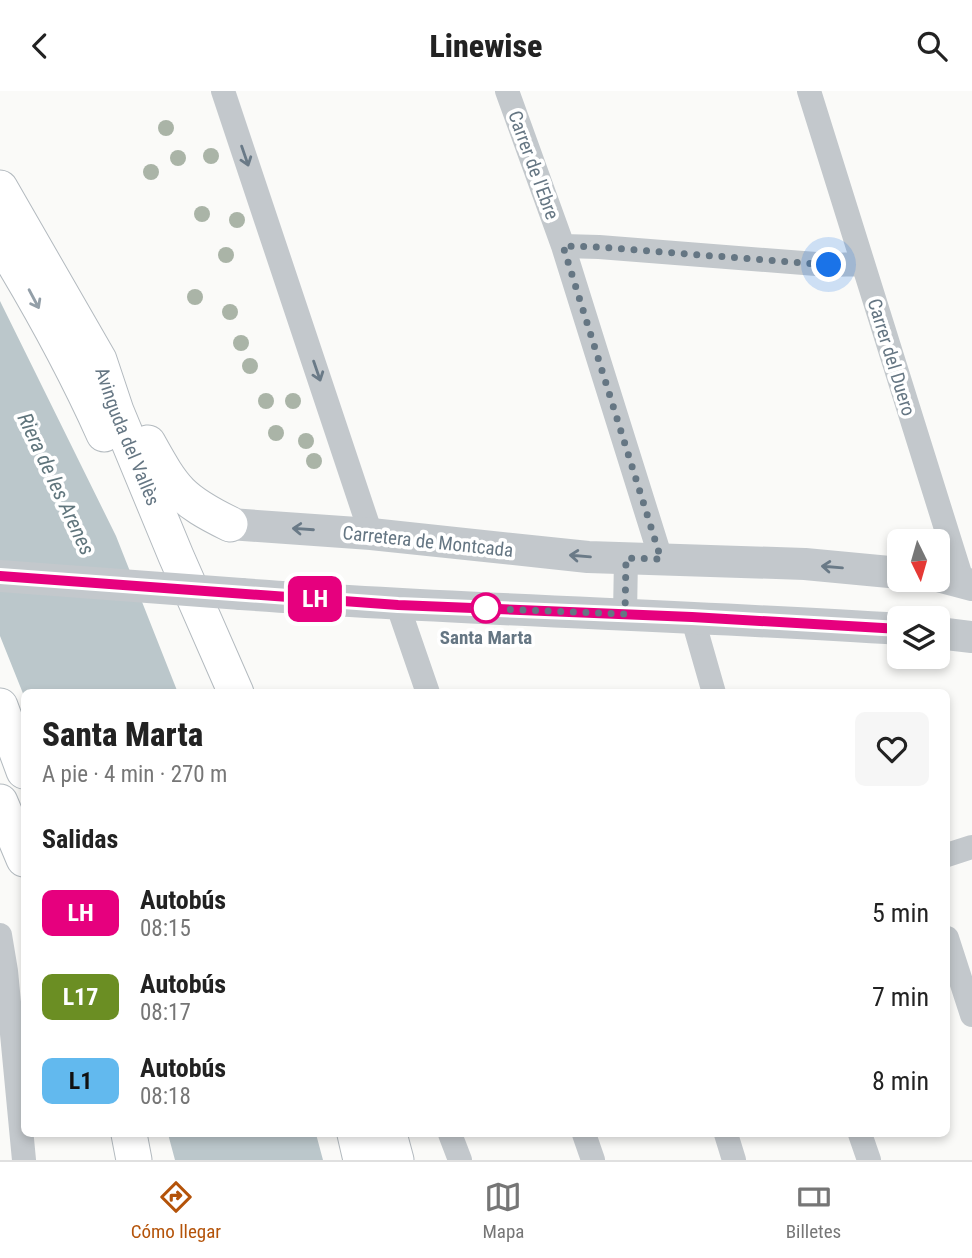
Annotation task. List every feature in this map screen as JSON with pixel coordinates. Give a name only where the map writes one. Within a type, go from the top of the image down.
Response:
[{"type":"main road","name":"Avinguda del Vallès","points":[[0,188],[99,360],[217,689]]},
{"type":"main road","name":"Avinguda del Vallès","points":[[0,240],[89,401],[234,689]]},
{"type":"main road","points":[[99,360],[131,410],[168,478],[181,495],[193,505],[230,524]]},
{"type":"main road","points":[[172,567],[185,543],[197,532],[230,524]]},
{"type":"main road","points":[[0,706],[21,763]]},
{"type":"main road","points":[[0,802],[21,852]]},
{"type":"main road","points":[[129,1137],[134,1160]]},
{"type":"main road","points":[[356,1137],[361,1160]]},
{"type":"main road","points":[[375,1137],[380,1160]]},
{"type":"main road","points":[[390,1137],[396,1160]]},
{"type":"street","points":[[223,91],[372,534]]},
{"type":"street","name":"Carrer de l'Ebre","points":[[507,91],[563,246],[661,559]]},
{"type":"street","name":"Carrer del Duero","points":[[809,91],[958,581]]},
{"type":"street","points":[[563,246],[829,265],[863,264]]},
{"type":"street","name":"Carretera de Montcada","points":[[230,524],[372,534],[588,557],[805,565],[887,572]]},
{"type":"street","points":[[625,614],[626,558]]},
{"type":"street","points":[[0,576],[398,605],[887,628]]},
{"type":"street","points":[[398,605],[427,689]]},
{"type":"street","points":[[692,617],[713,689]]},
{"type":"street","points":[[950,634],[972,637]]},
{"type":"street","points":[[950,854],[972,847]]},
{"type":"street","points":[[0,935],[21,1128]]},
{"type":"street","points":[[950,947],[972,1015]]},
{"type":"street","points":[[22,1137],[24,1160]]},
{"type":"street","points":[[451,1137],[460,1160]]},
{"type":"street","points":[[585,1137],[593,1160]]},
{"type":"street","points":[[727,1137],[734,1160]]},
{"type":"street","points":[[861,1137],[869,1160]]},
{"type":"water","name":"Riera de les Arenes","points":[[0,301],[116,536],[176,689],[21,689],[0,636]]},
{"type":"water","points":[[169,1137],[317,1137],[323,1160],[175,1160]]},
{"type":"bus line","name":"LH","points":[[0,576],[398,605],[887,628]]},
{"type":"place","name":"Santa Marta","points":[[486,608]]},
{"type":"route","points":[[486,608],[473,608],[625,614],[626,558],[661,559],[563,246],[829,265]]}]
